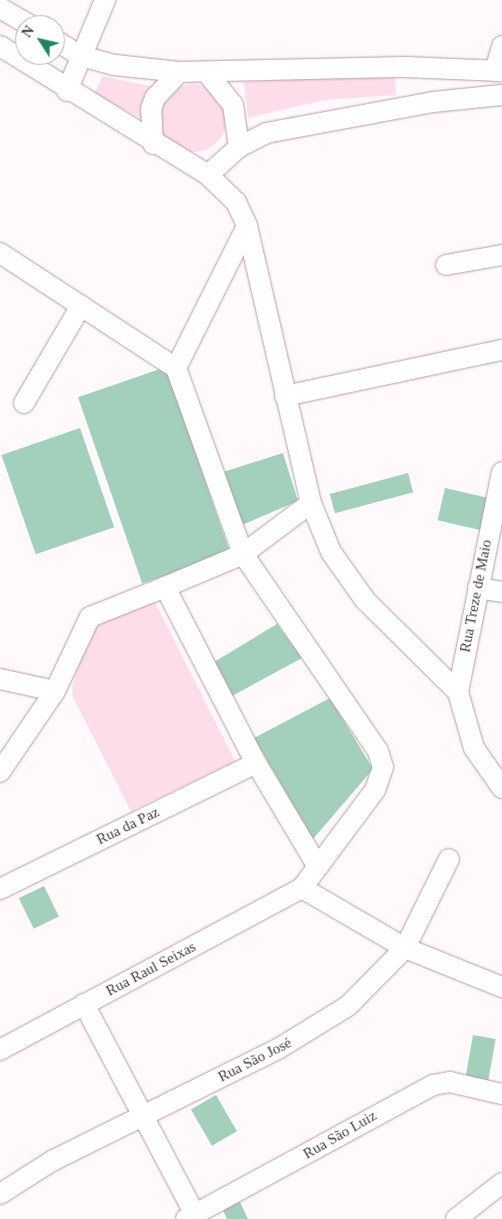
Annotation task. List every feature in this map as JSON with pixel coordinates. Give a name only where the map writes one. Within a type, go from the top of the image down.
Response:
[{"type":"street","points":[[67,91],[105,0]]},
{"type":"street","points":[[0,8],[15,17]]},
{"type":"street","points":[[0,46],[67,91],[153,144],[208,175],[236,202],[247,226],[311,503],[331,552],[348,578],[458,692],[474,748],[502,788]]},
{"type":"street","points":[[65,46],[82,56],[179,72],[207,73],[405,68],[499,71],[502,46]]},
{"type":"street","points":[[153,144],[153,103],[179,72]]},
{"type":"street","points":[[207,73],[234,105],[239,147]]},
{"type":"street","points":[[208,175],[239,147],[266,133],[360,114],[502,95]]},
{"type":"street","points":[[176,368],[247,226]]},
{"type":"street","points":[[0,253],[176,368],[243,554],[378,751],[383,767],[375,790],[302,888],[405,948],[502,987]]},
{"type":"street","points":[[446,266],[474,257],[502,255]]},
{"type":"street","points":[[24,403],[81,306]]},
{"type":"street","points":[[285,396],[502,350]]},
{"type":"street","name":"Rua Treze de Maio","points":[[458,692],[502,472]]},
{"type":"street","points":[[0,772],[55,691],[90,618],[243,554],[311,503]]},
{"type":"street","points":[[165,587],[256,763],[318,867]]},
{"type":"street","points":[[478,588],[502,592]]},
{"type":"street","points":[[0,679],[55,691]]},
{"type":"street","name":"Rua da Paz","points":[[0,889],[256,763]]},
{"type":"street","name":"Rua São José","points":[[0,1194],[52,1162],[324,1024],[374,984],[405,948],[449,859]]},
{"type":"street","name":"Rua Raul Seixas","points":[[0,1050],[302,888]]},
{"type":"street","points":[[84,1004],[190,1216]]},
{"type":"street","name":"Rua São Luiz","points":[[190,1216],[433,1085],[450,1082],[502,1094]]},
{"type":"street","points":[[456,1219],[502,1183]]},
{"type":"shaded area","points":[[103,76],[153,87],[145,120],[94,94]]},
{"type":"shaded area","points":[[308,78],[395,78],[396,95],[324,100],[248,118],[244,82]]},
{"type":"shaded area","points":[[186,84],[200,84],[212,89],[222,99],[227,111],[227,125],[222,137],[212,147],[200,152],[186,152],[174,147],[164,137],[159,125],[159,111],[164,99],[174,89]]},
{"type":"shaded area","points":[[154,600],[235,761],[131,811],[72,695],[74,678],[96,621]]},
{"type":"building","points":[[166,367],[230,553],[142,584],[78,397]]},
{"type":"building","points":[[80,428],[114,527],[36,554],[2,455]]},
{"type":"building","points":[[283,453],[298,501],[235,528],[220,473]]},
{"type":"building","points":[[408,473],[413,492],[335,513],[330,494]]},
{"type":"building","points":[[445,488],[490,498],[482,531],[438,520]]},
{"type":"building","points":[[277,624],[302,658],[232,696],[214,662]]},
{"type":"building","points":[[330,698],[373,769],[313,839],[254,738]]},
{"type":"building","points":[[44,886],[59,917],[34,929],[19,898]]},
{"type":"building","points":[[473,1035],[496,1039],[488,1080],[466,1076]]},
{"type":"building","points":[[216,1095],[237,1131],[212,1146],[191,1110]]},
{"type":"building","points":[[240,1202],[248,1219],[227,1219],[223,1210]]}]
